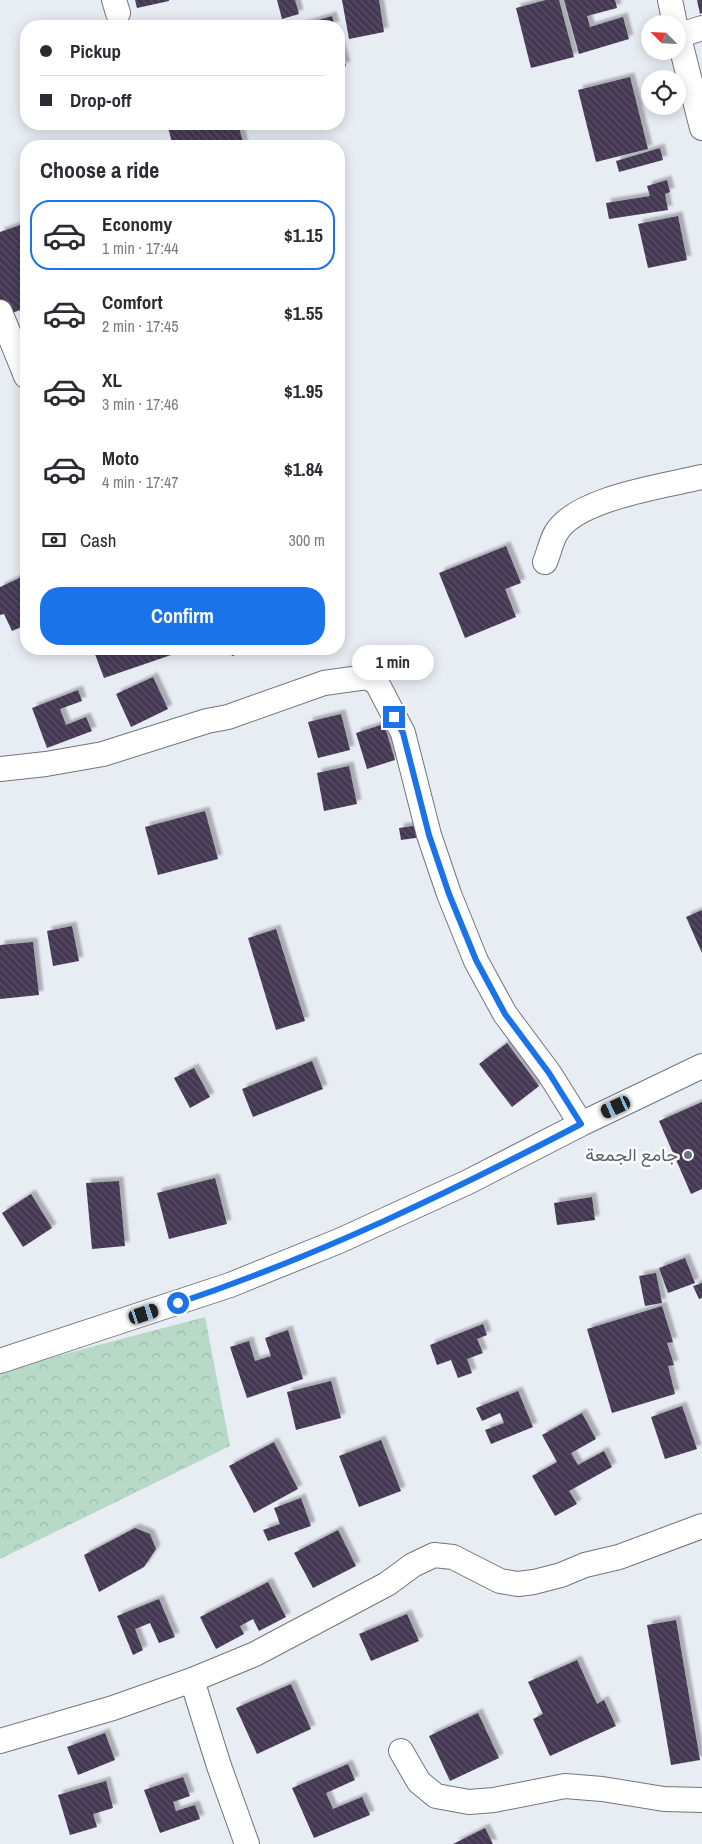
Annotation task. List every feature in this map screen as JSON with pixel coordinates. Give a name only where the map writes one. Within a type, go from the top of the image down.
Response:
[{"type":"street","points":[[670,0],[673,15]]},
{"type":"street","points":[[686,33],[702,28]]},
{"type":"street","points":[[684,60],[702,128]]},
{"type":"street","points":[[0,312],[20,361]]},
{"type":"street","points":[[545,562],[556,532],[571,518],[592,506],[648,488],[702,477]]},
{"type":"street","points":[[0,769],[46,764],[103,754],[208,721],[228,717],[324,683],[367,677],[373,679],[377,683],[403,733],[429,835],[449,894],[476,960],[505,1014],[549,1073],[581,1124]]},
{"type":"street","points":[[0,1361],[230,1285],[339,1240],[468,1182],[581,1124],[702,1066]]},
{"type":"street","points":[[0,1742],[113,1708],[192,1680],[255,1654],[387,1584],[413,1565],[434,1555],[453,1557],[500,1581],[518,1584],[561,1575],[585,1565],[619,1557],[702,1526]]},
{"type":"street","points":[[192,1680],[219,1766],[247,1844]]},
{"type":"street","points":[[401,1751],[419,1782],[436,1796],[469,1802],[494,1800],[565,1786],[602,1789],[664,1799],[702,1800]]},
{"type":"green space","points":[[205,1317],[230,1446],[0,1559],[0,1371]]},
{"type":"building","points":[[135,0],[169,0],[169,1],[137,8]]},
{"type":"building","points":[[277,0],[295,0],[299,14],[282,19]]},
{"type":"building","points":[[342,0],[379,0],[384,32],[349,39]]},
{"type":"building","points":[[546,0],[559,0],[574,57],[531,68],[516,8]]},
{"type":"building","points":[[564,0],[615,0],[617,8],[587,16],[590,27],[623,17],[629,39],[579,54]]},
{"type":"building","points":[[697,0],[702,0],[702,13],[700,14]]},
{"type":"building","points":[[332,16],[333,20],[319,20]]},
{"type":"building","points":[[630,77],[648,149],[596,162],[578,90]]},
{"type":"building","points":[[169,130],[240,130],[242,140],[171,140]]},
{"type":"building","points":[[660,148],[663,160],[619,172],[616,161]]},
{"type":"building","points":[[667,180],[670,192],[665,194],[668,210],[609,219],[606,203],[650,196],[647,186]]},
{"type":"building","points":[[678,216],[687,260],[648,268],[638,224]]},
{"type":"building","points":[[20,225],[20,310],[6,315],[0,299],[0,232]]},
{"type":"building","points":[[506,546],[521,583],[505,589],[516,617],[465,638],[439,573]]},
{"type":"building","points":[[20,578],[20,628],[12,631],[4,614],[0,615],[0,587]]},
{"type":"building","points":[[95,655],[171,655],[104,678]]},
{"type":"building","points":[[153,677],[168,709],[131,727],[116,694]]},
{"type":"building","points":[[78,690],[82,701],[60,709],[66,725],[86,717],[92,731],[47,748],[32,708]]},
{"type":"building","points":[[341,714],[350,750],[318,758],[308,722]]},
{"type":"building","points":[[384,724],[395,760],[367,769],[356,733]]},
{"type":"building","points":[[349,766],[357,804],[324,811],[317,773]]},
{"type":"building","points":[[205,811],[218,859],[158,875],[145,827]]},
{"type":"building","points":[[420,825],[422,837],[401,840],[399,828]]},
{"type":"building","points":[[702,910],[702,953],[686,917]]},
{"type":"building","points":[[72,926],[79,961],[53,966],[47,931]]},
{"type":"building","points":[[276,929],[305,1021],[276,1030],[248,938]]},
{"type":"building","points":[[33,942],[39,995],[0,999],[0,945]]},
{"type":"building","points":[[507,1043],[539,1086],[512,1107],[479,1064]]},
{"type":"building","points":[[312,1061],[323,1089],[253,1117],[242,1089]]},
{"type":"building","points":[[194,1068],[210,1097],[190,1108],[174,1078]]},
{"type":"building","name":"جامع الجمعة","points":[[702,1102],[702,1189],[691,1194],[659,1121]]},
{"type":"building","points":[[215,1178],[227,1224],[169,1239],[157,1193]]},
{"type":"building","points":[[119,1181],[125,1246],[92,1249],[86,1183]]},
{"type":"building","points":[[31,1194],[52,1228],[23,1247],[2,1213]]},
{"type":"building","points":[[592,1197],[595,1220],[557,1225],[554,1203]]},
{"type":"building","points":[[685,1258],[695,1283],[668,1293],[659,1268]]},
{"type":"building","points":[[656,1273],[662,1303],[645,1306],[639,1276]]},
{"type":"building","points":[[702,1283],[702,1298],[699,1299],[693,1286]]},
{"type":"building","points":[[662,1306],[673,1342],[667,1343],[674,1365],[668,1366],[675,1394],[612,1413],[587,1329]]},
{"type":"building","points":[[483,1324],[487,1335],[477,1339],[483,1353],[467,1359],[472,1373],[458,1378],[451,1360],[437,1365],[430,1345]]},
{"type":"building","points":[[288,1330],[303,1379],[247,1398],[230,1347],[249,1341],[255,1361],[271,1356],[265,1338]]},
{"type":"building","points":[[331,1381],[341,1418],[296,1430],[287,1392]]},
{"type":"building","points":[[518,1391],[533,1427],[491,1444],[485,1430],[504,1423],[500,1413],[482,1421],[476,1408]]},
{"type":"building","points":[[682,1406],[697,1449],[665,1459],[651,1417]]},
{"type":"building","points":[[582,1413],[596,1439],[571,1453],[578,1465],[604,1451],[612,1467],[569,1491],[577,1504],[555,1516],[532,1476],[557,1462],[542,1435]]},
{"type":"building","points":[[381,1440],[401,1491],[359,1507],[339,1456]]},
{"type":"building","points":[[274,1442],[298,1489],[254,1513],[229,1466]]},
{"type":"building","points":[[301,1498],[311,1526],[268,1541],[263,1530],[280,1524],[274,1508]]},
{"type":"building","points":[[135,1528],[150,1534],[156,1549],[144,1567],[99,1592],[84,1555]]},
{"type":"building","points":[[338,1530],[356,1566],[313,1588],[294,1553]]},
{"type":"building","points":[[268,1582],[286,1617],[259,1631],[253,1619],[240,1626],[244,1634],[216,1649],[200,1617]]},
{"type":"building","points":[[159,1599],[175,1637],[159,1643],[150,1623],[135,1629],[143,1650],[133,1655],[117,1616]]},
{"type":"building","points":[[407,1614],[419,1641],[371,1661],[359,1634]]},
{"type":"building","points":[[676,1620],[700,1760],[671,1765],[647,1625]]},
{"type":"building","points":[[577,1660],[597,1704],[604,1700],[616,1726],[550,1756],[533,1719],[543,1714],[528,1682]]},
{"type":"building","points":[[291,1684],[311,1729],[257,1754],[236,1708]]},
{"type":"building","points":[[478,1713],[499,1758],[450,1781],[429,1736]]},
{"type":"building","points":[[105,1733],[115,1760],[78,1775],[67,1747]]},
{"type":"building","points":[[348,1764],[355,1780],[326,1793],[333,1809],[362,1797],[370,1815],[314,1838],[292,1788]]},
{"type":"building","points":[[183,1777],[190,1796],[173,1802],[176,1811],[195,1805],[200,1819],[160,1833],[144,1790]]},
{"type":"building","points":[[106,1781],[113,1808],[93,1814],[97,1827],[70,1835],[58,1795]]},
{"type":"building","points":[[485,1828],[493,1844],[453,1844]]},
{"type":"place","name":"جامع الجمعة","points":[[688,1155]]},
{"type":"route","points":[[178,1303],[230,1285],[339,1240],[468,1182],[581,1124],[549,1073],[505,1014],[476,960],[449,894],[429,835],[403,733],[394,717]]}]
